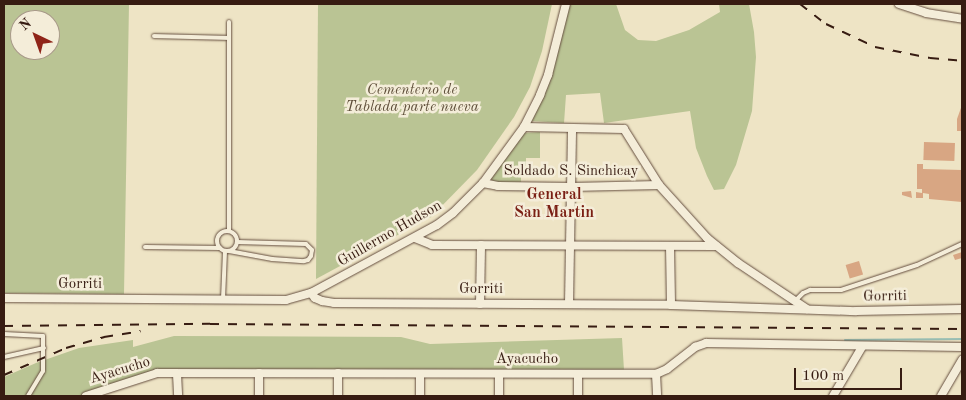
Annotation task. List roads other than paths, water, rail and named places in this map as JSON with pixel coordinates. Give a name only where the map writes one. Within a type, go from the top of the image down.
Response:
[{"type":"street","name":"Guillermo Hudson","points":[[311,293],[415,238],[453,213],[483,183],[524,127],[548,75],[566,4]]},
{"type":"street","points":[[899,4],[926,13],[962,19]]},
{"type":"street","points":[[524,127],[621,128],[627,132],[659,185],[716,246],[807,309]]},
{"type":"street","points":[[569,304],[572,128]]},
{"type":"street","name":"Soldado S. Sinchicay","points":[[483,183],[498,186],[572,187],[659,185]]},
{"type":"street","points":[[415,238],[432,245],[716,246]]},
{"type":"street","points":[[480,304],[481,245]]},
{"type":"street","points":[[670,246],[672,305]]},
{"type":"street","name":"Gorriti","points":[[4,298],[286,300],[311,293],[315,298],[334,303],[672,305],[856,311],[962,310]]},
{"type":"street","points":[[657,396],[656,374],[695,347],[706,343],[862,347],[962,347]]},
{"type":"street","points":[[844,396],[834,394],[862,347]]},
{"type":"street","points":[[941,396],[962,360]]},
{"type":"street","name":"Ayacucho","points":[[91,395],[157,373],[656,374]]},
{"type":"street","points":[[259,373],[259,396]]},
{"type":"street","points":[[338,373],[338,396]]},
{"type":"street","points":[[177,374],[178,396]]},
{"type":"street","points":[[420,374],[420,396]]},
{"type":"street","points":[[499,374],[499,396]]},
{"type":"street","points":[[578,374],[578,396]]},
{"type":"lane","points":[[229,22],[229,230]]},
{"type":"lane","points":[[154,36],[229,38]]},
{"type":"lane","points":[[220,248],[217,242],[218,236],[223,231],[229,230],[237,236],[237,242],[234,248],[227,251]]},
{"type":"lane","points":[[144,247],[220,248],[272,259],[304,261],[308,260],[311,256],[312,250],[306,244],[237,242]]},
{"type":"lane","points":[[795,301],[803,292],[810,290],[841,290],[917,265],[962,244]]},
{"type":"lane","points":[[223,299],[227,251]]},
{"type":"lane","points":[[4,334],[41,335],[44,348],[42,371],[28,396]]},
{"type":"lane","points":[[4,357],[44,348]]},
{"type":"waterway","points":[[845,340],[962,339]]},
{"type":"railway","points":[[800,4],[826,24],[875,47],[930,58],[962,61]]},
{"type":"railway","points":[[4,326],[210,324],[962,329]]},
{"type":"railway","points":[[4,375],[66,348],[104,337],[141,331]]},
{"type":"district","name":"General San Martin","points":[[554,204]]},
{"type":"park label","name":"Cementerio de Tablada parte nueva","points":[[412,98]]}]
